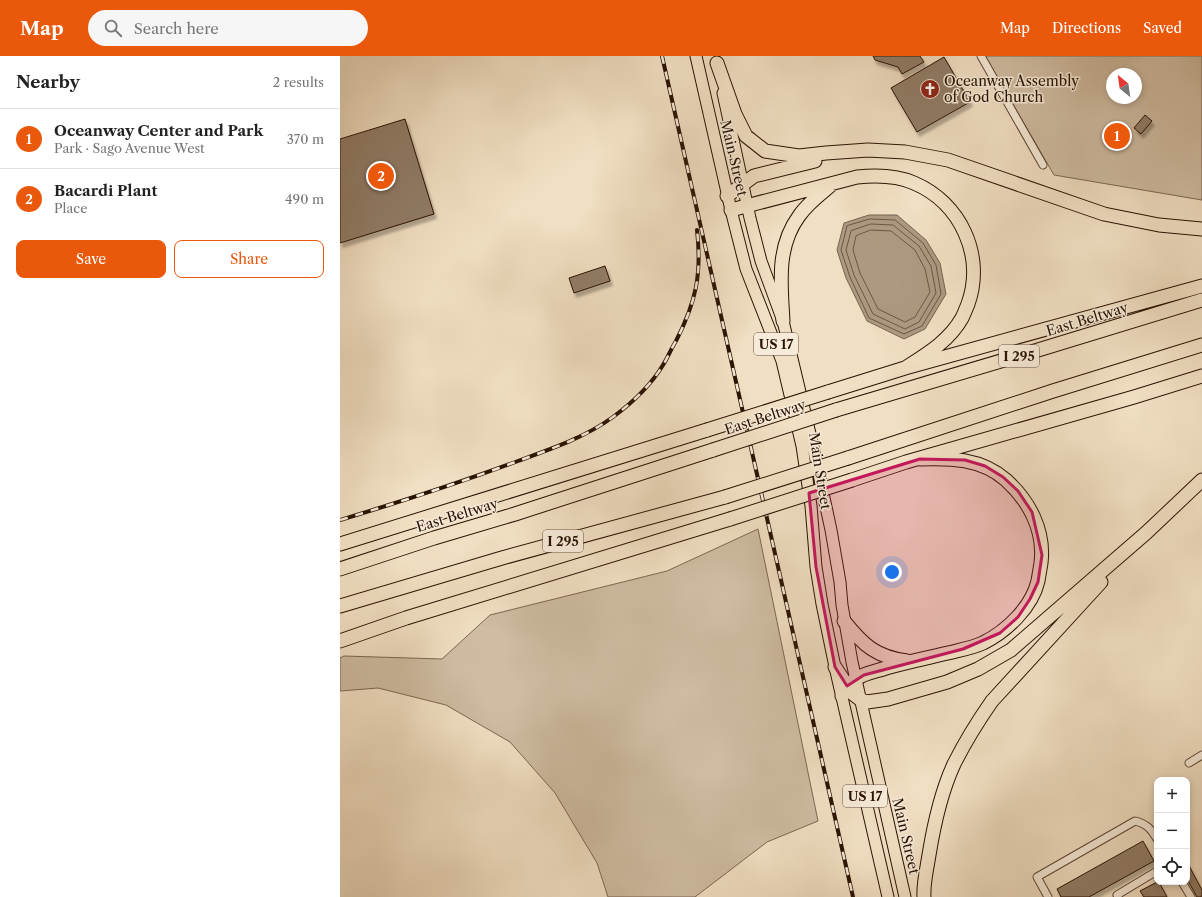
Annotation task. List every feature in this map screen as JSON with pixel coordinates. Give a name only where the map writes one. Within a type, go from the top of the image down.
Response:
[{"type":"highway","points":[[716,60],[735,114],[746,136],[765,151],[799,156],[868,150],[905,152],[948,160],[1104,214],[1159,225],[1202,230]]},
{"type":"highway","points":[[727,196],[754,176],[868,150]]},
{"type":"highway","points":[[731,210],[857,177],[873,175],[896,178],[914,183],[943,200],[955,215],[967,237],[974,263],[972,292],[963,317],[953,332],[936,348],[905,368]]},
{"type":"highway","points":[[783,321],[781,263],[784,245],[798,216],[808,205],[834,183]]},
{"type":"highway","points":[[340,544],[905,368],[1202,286]]},
{"type":"highway","name":"East Beltway","points":[[340,568],[522,512],[836,410],[1202,300]]},
{"type":"highway","name":"I 295","points":[[340,606],[502,558],[725,497],[1045,393],[1202,345]]},
{"type":"highway","points":[[340,641],[406,618],[920,459],[1134,398],[1202,376]]},
{"type":"highway","points":[[848,687],[908,661],[983,643],[1000,633],[1018,617],[1030,599],[1038,582],[1042,556],[1039,532],[1032,512],[1018,491],[1003,477],[985,466],[965,460],[944,458],[920,459]]},
{"type":"highway","points":[[835,667],[848,687],[860,700],[867,702],[888,699],[947,682],[978,669],[1011,650],[1146,533],[1202,480]]},
{"type":"highway","points":[[924,897],[924,886],[934,826],[944,792],[954,764],[979,720],[992,701],[1015,674],[1146,533]]},
{"type":"highway","points":[[340,611],[402,587]]},
{"type":"highway","points":[[844,620],[855,635],[867,647],[894,659],[908,661]]},
{"type":"main road","name":"Main Street","points":[[696,56],[727,196],[746,269],[782,361],[802,446],[811,506],[816,567],[835,667]]},
{"type":"main road","name":"Main Street","points":[[716,60],[747,206],[761,261],[783,321],[831,530],[840,582],[848,687],[888,897]]},
{"type":"main road","name":"Main Street","points":[[860,700],[905,897]]},
{"type":"street","points":[[981,56],[1044,165]]},
{"type":"street","points":[[1189,763],[1202,755]]},
{"type":"street","points":[[1047,897],[1037,877],[1135,821],[1144,823],[1151,828],[1154,834]]},
{"type":"street","points":[[1116,896],[1154,874]]},
{"type":"street","points":[[1184,885],[1191,897]]},
{"type":"highlighted area","points":[[920,459],[965,460],[985,466],[1003,477],[1018,491],[1032,512],[1042,555],[1038,582],[1030,599],[1018,617],[1000,633],[963,649],[864,675],[847,686],[835,667],[816,567],[809,493]]},
{"type":"shaded area","points":[[985,56],[1202,56],[1202,200],[1054,175]]},
{"type":"shaded area","points":[[758,529],[818,821],[767,842],[695,897],[608,897],[597,863],[555,793],[510,742],[446,705],[378,688],[340,691],[340,658],[344,656],[442,659],[490,615],[667,571]]},
{"type":"water","points":[[869,215],[897,215],[926,240],[940,263],[946,294],[925,329],[904,339],[867,321],[846,278],[837,250],[844,223]]},
{"type":"building","points":[[873,56],[920,56],[924,62],[902,74],[898,67],[875,60]]},
{"type":"building","points":[[944,57],[970,102],[917,132],[891,88]]},
{"type":"building","points":[[1145,115],[1152,121],[1141,134],[1134,128]]},
{"type":"building","points":[[405,119],[434,214],[340,243],[340,139]]},
{"type":"building","points":[[605,266],[610,281],[574,293],[569,278]]},
{"type":"building","points":[[1143,841],[1154,861],[1089,897],[1061,897],[1057,889]]},
{"type":"building","points":[[1190,868],[1202,890],[1202,896],[1197,897],[1190,884]]},
{"type":"building","points":[[1154,884],[1154,885],[1161,885],[1167,897],[1144,897],[1140,891]]},
{"type":"railway","points":[[662,56],[853,897]]},
{"type":"railway","points":[[340,520],[452,485],[555,447],[591,431],[620,412],[653,380],[683,327],[693,300],[698,274],[699,260],[697,230]]},
{"type":"place","name":"Oceanway Assembly of God Church","points":[[930,89]]},
{"type":"place","name":"Oceanway Center and Park","points":[[1117,136]]},
{"type":"place","name":"Bacardi Plant","points":[[381,176]]}]
